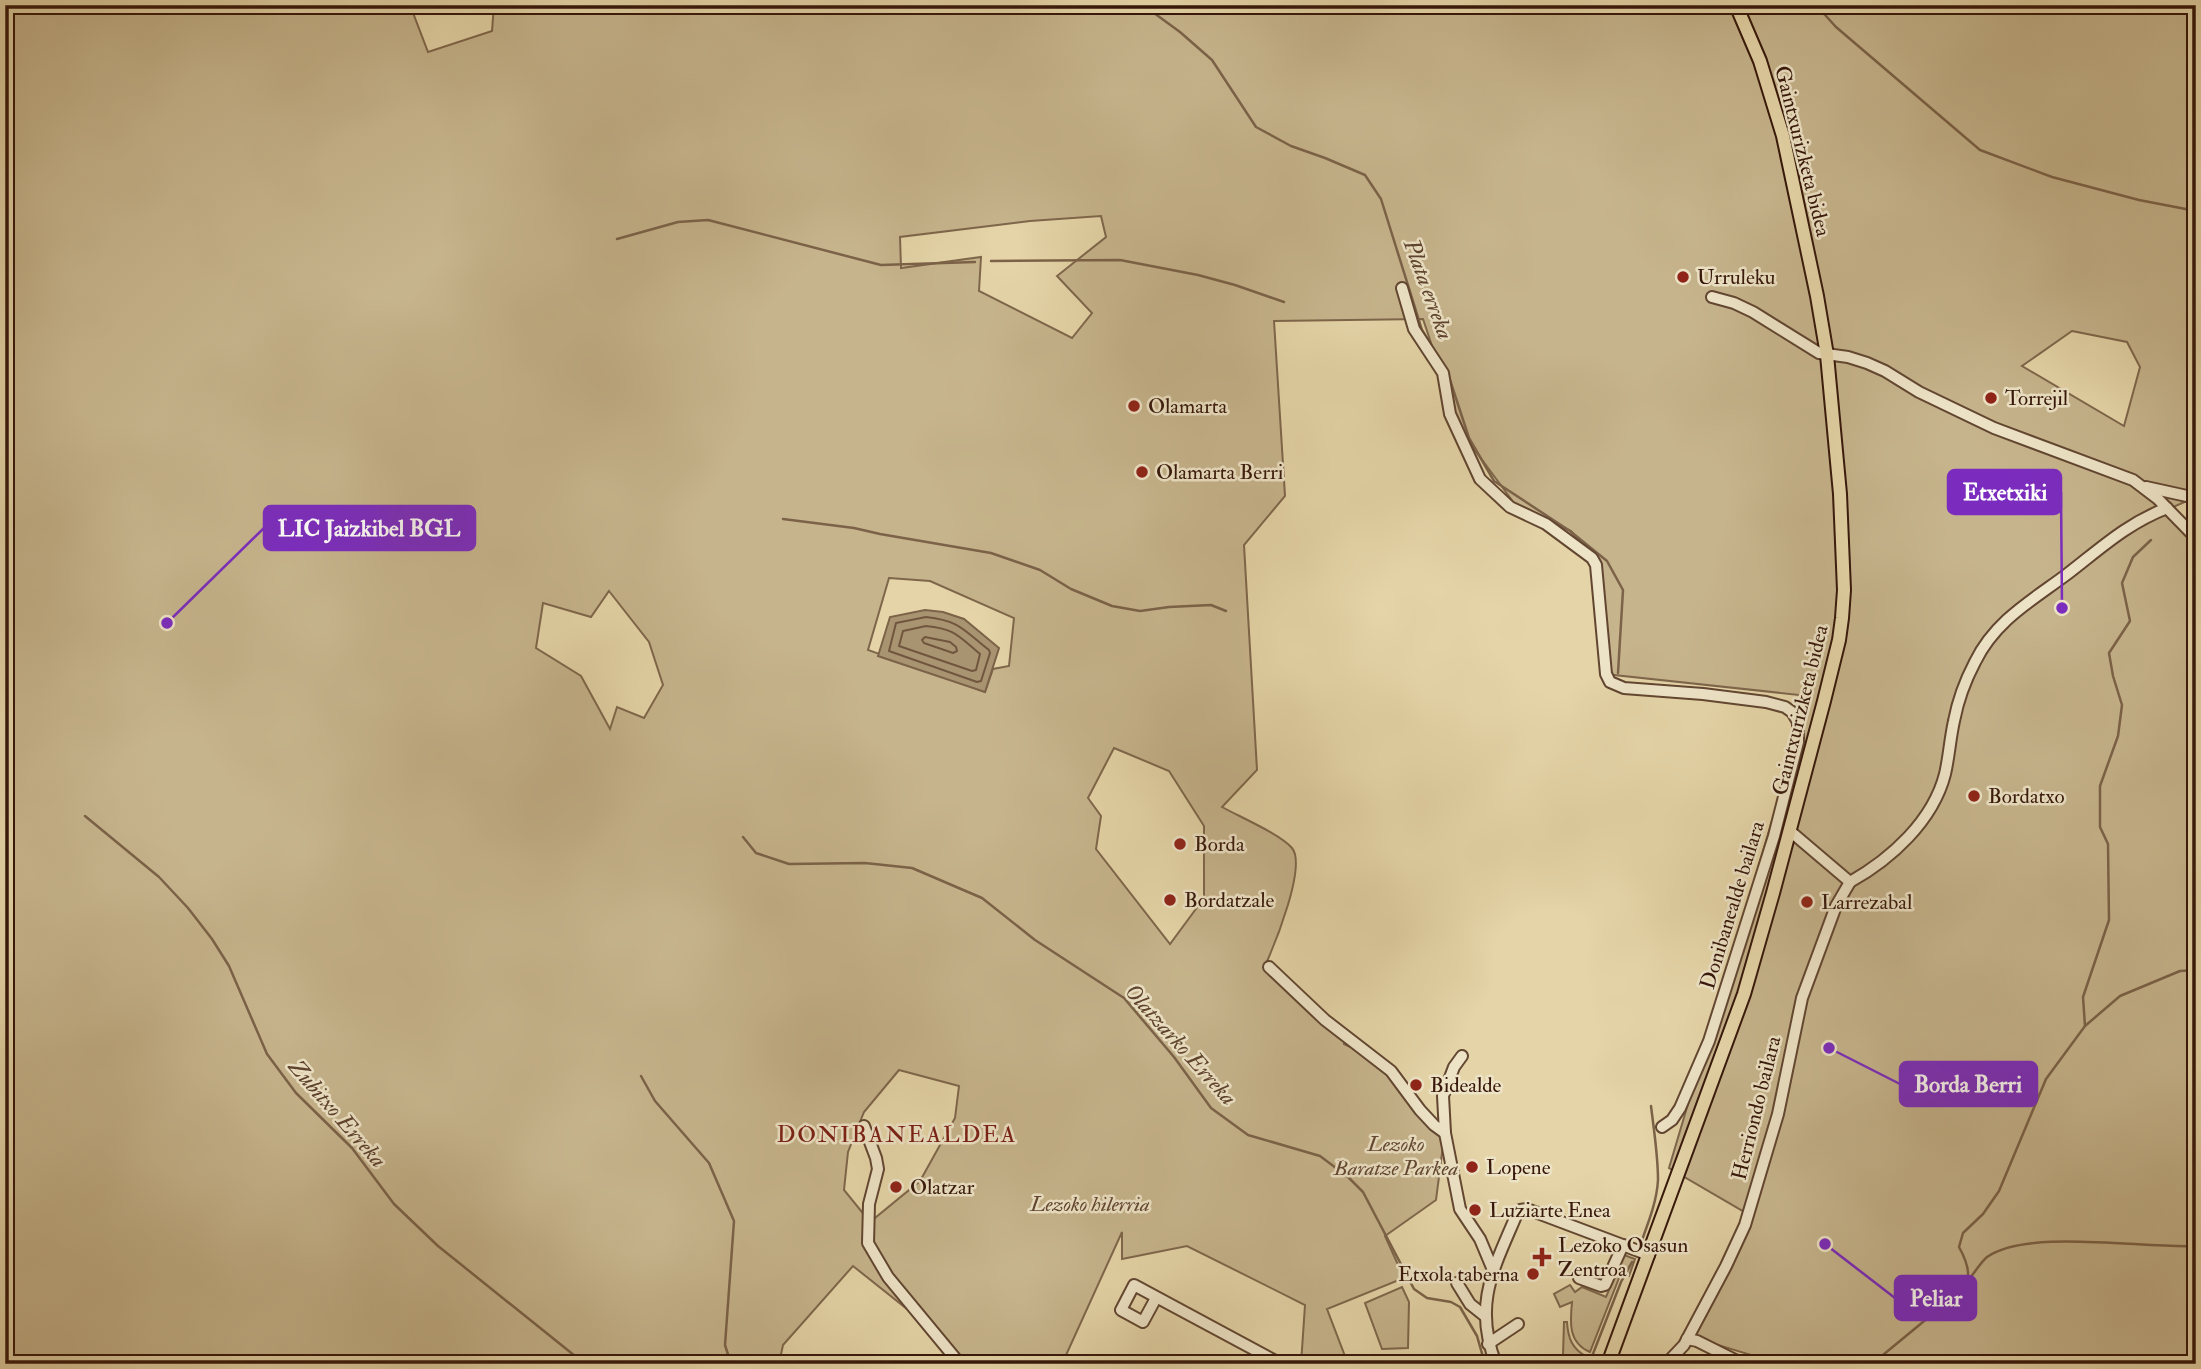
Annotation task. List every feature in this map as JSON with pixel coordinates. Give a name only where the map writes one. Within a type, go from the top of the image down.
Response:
[{"type":"main road","name":"Gaintxurizketa bidea","points":[[1608,1364],[1744,994],[1790,831],[1827,689],[1842,618],[1844,590],[1840,494],[1827,355],[1815,284],[1783,136],[1760,61],[1736,5]]},
{"type":"street","name":"Donibanealde bailara","points":[[1402,288],[1414,329],[1443,373],[1450,414],[1480,479],[1510,507],[1546,524],[1592,558],[1596,565],[1605,666],[1610,681],[1624,688],[1766,702],[1792,712],[1798,722],[1798,742],[1774,836],[1709,1041],[1680,1108],[1672,1120],[1662,1127]]},
{"type":"street","points":[[1712,297],[1744,308],[1810,348],[1827,355],[1848,357],[1885,371],[1919,392],[2017,438],[2133,480],[2167,508],[2196,538]]},
{"type":"street","points":[[2143,486],[2196,498]]},
{"type":"street","name":"Herriondo bailara","points":[[1666,1364],[1687,1339],[1745,1224],[1778,1114],[1802,998],[1836,906],[1850,882],[1880,862],[1907,839],[1936,802],[1961,694],[1977,658],[2000,625],[2012,614],[2117,534],[2167,508]]},
{"type":"street","points":[[1790,831],[1850,882]]},
{"type":"street","points":[[1269,967],[1325,1020],[1391,1071],[1420,1110],[1445,1133]]},
{"type":"street","points":[[1462,1056],[1454,1067],[1443,1096],[1445,1133],[1460,1209],[1480,1239],[1493,1270]]},
{"type":"street","points":[[864,1126],[878,1169],[869,1204],[868,1244],[888,1278],[960,1364]]},
{"type":"street","points":[[1496,1364],[1488,1344],[1485,1316],[1487,1296],[1493,1270],[1517,1213],[1524,1209],[1533,1211],[1649,1255]]},
{"type":"street","points":[[1579,1278],[1605,1285],[1623,1245]]},
{"type":"street","points":[[1457,1283],[1470,1304],[1485,1316]]},
{"type":"street","points":[[1156,1298],[1281,1364]]},
{"type":"street","points":[[1488,1344],[1518,1324]]},
{"type":"street","points":[[1687,1339],[1697,1341],[1743,1364]]},
{"type":"green space","points":[[5,5],[410,5],[428,52],[492,31],[494,5],[2196,5],[2196,497],[2173,507],[2196,531],[2196,1364],[1781,1364],[1688,1336],[1751,1216],[1669,1168],[1809,696],[1605,674],[1597,564],[1571,531],[1514,503],[1460,430],[1423,319],[1274,321],[1285,496],[1244,545],[1257,770],[1222,807],[1279,837],[1292,848],[1296,857],[1288,906],[1265,966],[1344,1038],[1344,1044],[1375,1058],[1444,1138],[1436,1200],[1385,1236],[1404,1278],[1327,1309],[1348,1364],[1301,1364],[1305,1305],[1187,1246],[1122,1259],[1122,1232],[1062,1364],[956,1364],[927,1325],[853,1266],[783,1345],[779,1364],[5,1364]],"holes":[[[1101,216],[1106,237],[1057,276],[1092,313],[1072,338],[979,291],[981,257],[901,268],[900,237],[1030,221]],[[2072,331],[2127,342],[2140,367],[2124,426],[2022,366]],[[889,578],[930,581],[1014,618],[1009,666],[993,669],[985,692],[868,650]],[[609,591],[649,642],[663,685],[644,718],[617,707],[610,729],[581,676],[536,648],[543,603],[591,617]],[[1114,748],[1169,771],[1204,826],[1204,898],[1170,944],[1096,849],[1101,816],[1088,798]],[[899,1070],[959,1086],[955,1118],[920,1181],[870,1222],[844,1190],[848,1152],[864,1112]]]},
{"type":"green space","points":[[1624,1255],[1635,1259],[1629,1276],[1621,1273],[1590,1352],[1574,1337],[1571,1324],[1572,1302],[1560,1307],[1554,1294],[1570,1285],[1575,1292],[1582,1287],[1606,1297]]},
{"type":"green space","points":[[1402,1287],[1409,1302],[1408,1348],[1382,1349],[1365,1303]]},
{"type":"green space","points":[[1564,1322],[1567,1322],[1574,1347],[1587,1357],[1585,1364],[1564,1364]]},
{"type":"water","points":[[925,610],[964,619],[999,648],[985,692],[878,656],[890,617]]},
{"type":"waterway","name":"Plata erreka","points":[[1143,5],[1212,60],[1256,127],[1291,146],[1365,175],[1381,199],[1422,330],[1441,361]]},
{"type":"waterway","points":[[1816,5],[1836,27],[1980,150],[2052,177],[2139,200],[2196,211]]},
{"type":"waterway","points":[[617,239],[678,222],[708,220],[881,265],[975,262]]},
{"type":"waterway","points":[[991,261],[1120,260],[1198,275],[1284,302]]},
{"type":"waterway","name":"Plata erreka","points":[[1449,377],[1469,438],[1494,481],[1570,531],[1607,561],[1623,590],[1618,673]]},
{"type":"waterway","points":[[783,519],[854,528],[991,553],[1040,570],[1071,589],[1112,606],[1140,611],[1211,605],[1226,611]]},
{"type":"waterway","points":[[2085,1026],[2083,997],[2109,920],[2108,844],[2100,827],[2100,786],[2118,736],[2122,705],[2109,653],[2130,621],[2122,583],[2133,557],[2151,540]]},
{"type":"waterway","name":"Zubitxo Erreka","points":[[85,816],[159,877],[188,908],[229,966],[267,1054],[296,1093],[352,1148],[394,1204],[438,1246],[585,1364]]},
{"type":"waterway","name":"Olatzarko Erreka","points":[[743,837],[756,853],[789,864],[865,863],[912,868],[982,898],[1035,940],[1124,998],[1174,1057],[1211,1108],[1248,1135],[1320,1156],[1363,1192],[1414,1289],[1427,1298],[1451,1302],[1460,1307],[1477,1336],[1485,1364]]},
{"type":"waterway","points":[[1937,1312],[1966,1284],[1968,1269],[1959,1247],[1963,1233],[1983,1214],[1999,1191],[2046,1079],[2085,1026],[2120,996],[2180,971],[2196,970]]},
{"type":"waterway","points":[[641,1076],[655,1101],[709,1163],[734,1221],[725,1345],[731,1364]]},
{"type":"waterway","points":[[1642,1240],[1658,1180],[1651,1106]]},
{"type":"waterway","points":[[1970,1278],[1987,1257],[2006,1248],[2030,1243],[2196,1246]]},
{"type":"waterway","points":[[1589,1364],[1621,1282],[1632,1262]]},
{"type":"waterway","points":[[1872,1364],[1929,1317]]},
{"type":"place","name":"Urruleku","points":[[1683,277]]},
{"type":"place","name":"Torrejil","points":[[1991,398]]},
{"type":"place","name":"Olamarta","points":[[1134,406]]},
{"type":"place","name":"Olamarta Berri","points":[[1142,472]]},
{"type":"place","name":"Etxetxiki","points":[[2062,608]]},
{"type":"place","name":"LIC Jaizkibel BGL","points":[[167,623]]},
{"type":"place","name":"Bordatxo","points":[[1974,796]]},
{"type":"place","name":"Borda","points":[[1180,844]]},
{"type":"place","name":"Bordatzale","points":[[1170,900]]},
{"type":"place","name":"Larrezabal","points":[[1807,902]]},
{"type":"place","name":"Borda Berri","points":[[1829,1048]]},
{"type":"place","name":"Bidealde","points":[[1416,1085]]},
{"type":"place","name":"Lopene","points":[[1472,1167]]},
{"type":"place","name":"Olatzar","points":[[896,1187]]},
{"type":"place","name":"Luziarte Enea","points":[[1475,1210]]},
{"type":"place","name":"Peliar","points":[[1825,1244]]},
{"type":"place","name":"Lezoko Osasun Zentroa","points":[[1542,1257]]},
{"type":"place","name":"Etxola taberna","points":[[1533,1274]]},
{"type":"district","name":"DONIBANEALDEA","points":[[897,1134]]},
{"type":"park label","name":"Lezoko Baratze Parkea","points":[[1396,1156]]},
{"type":"park label","name":"Lezoko hilerria","points":[[1090,1204]]}]
